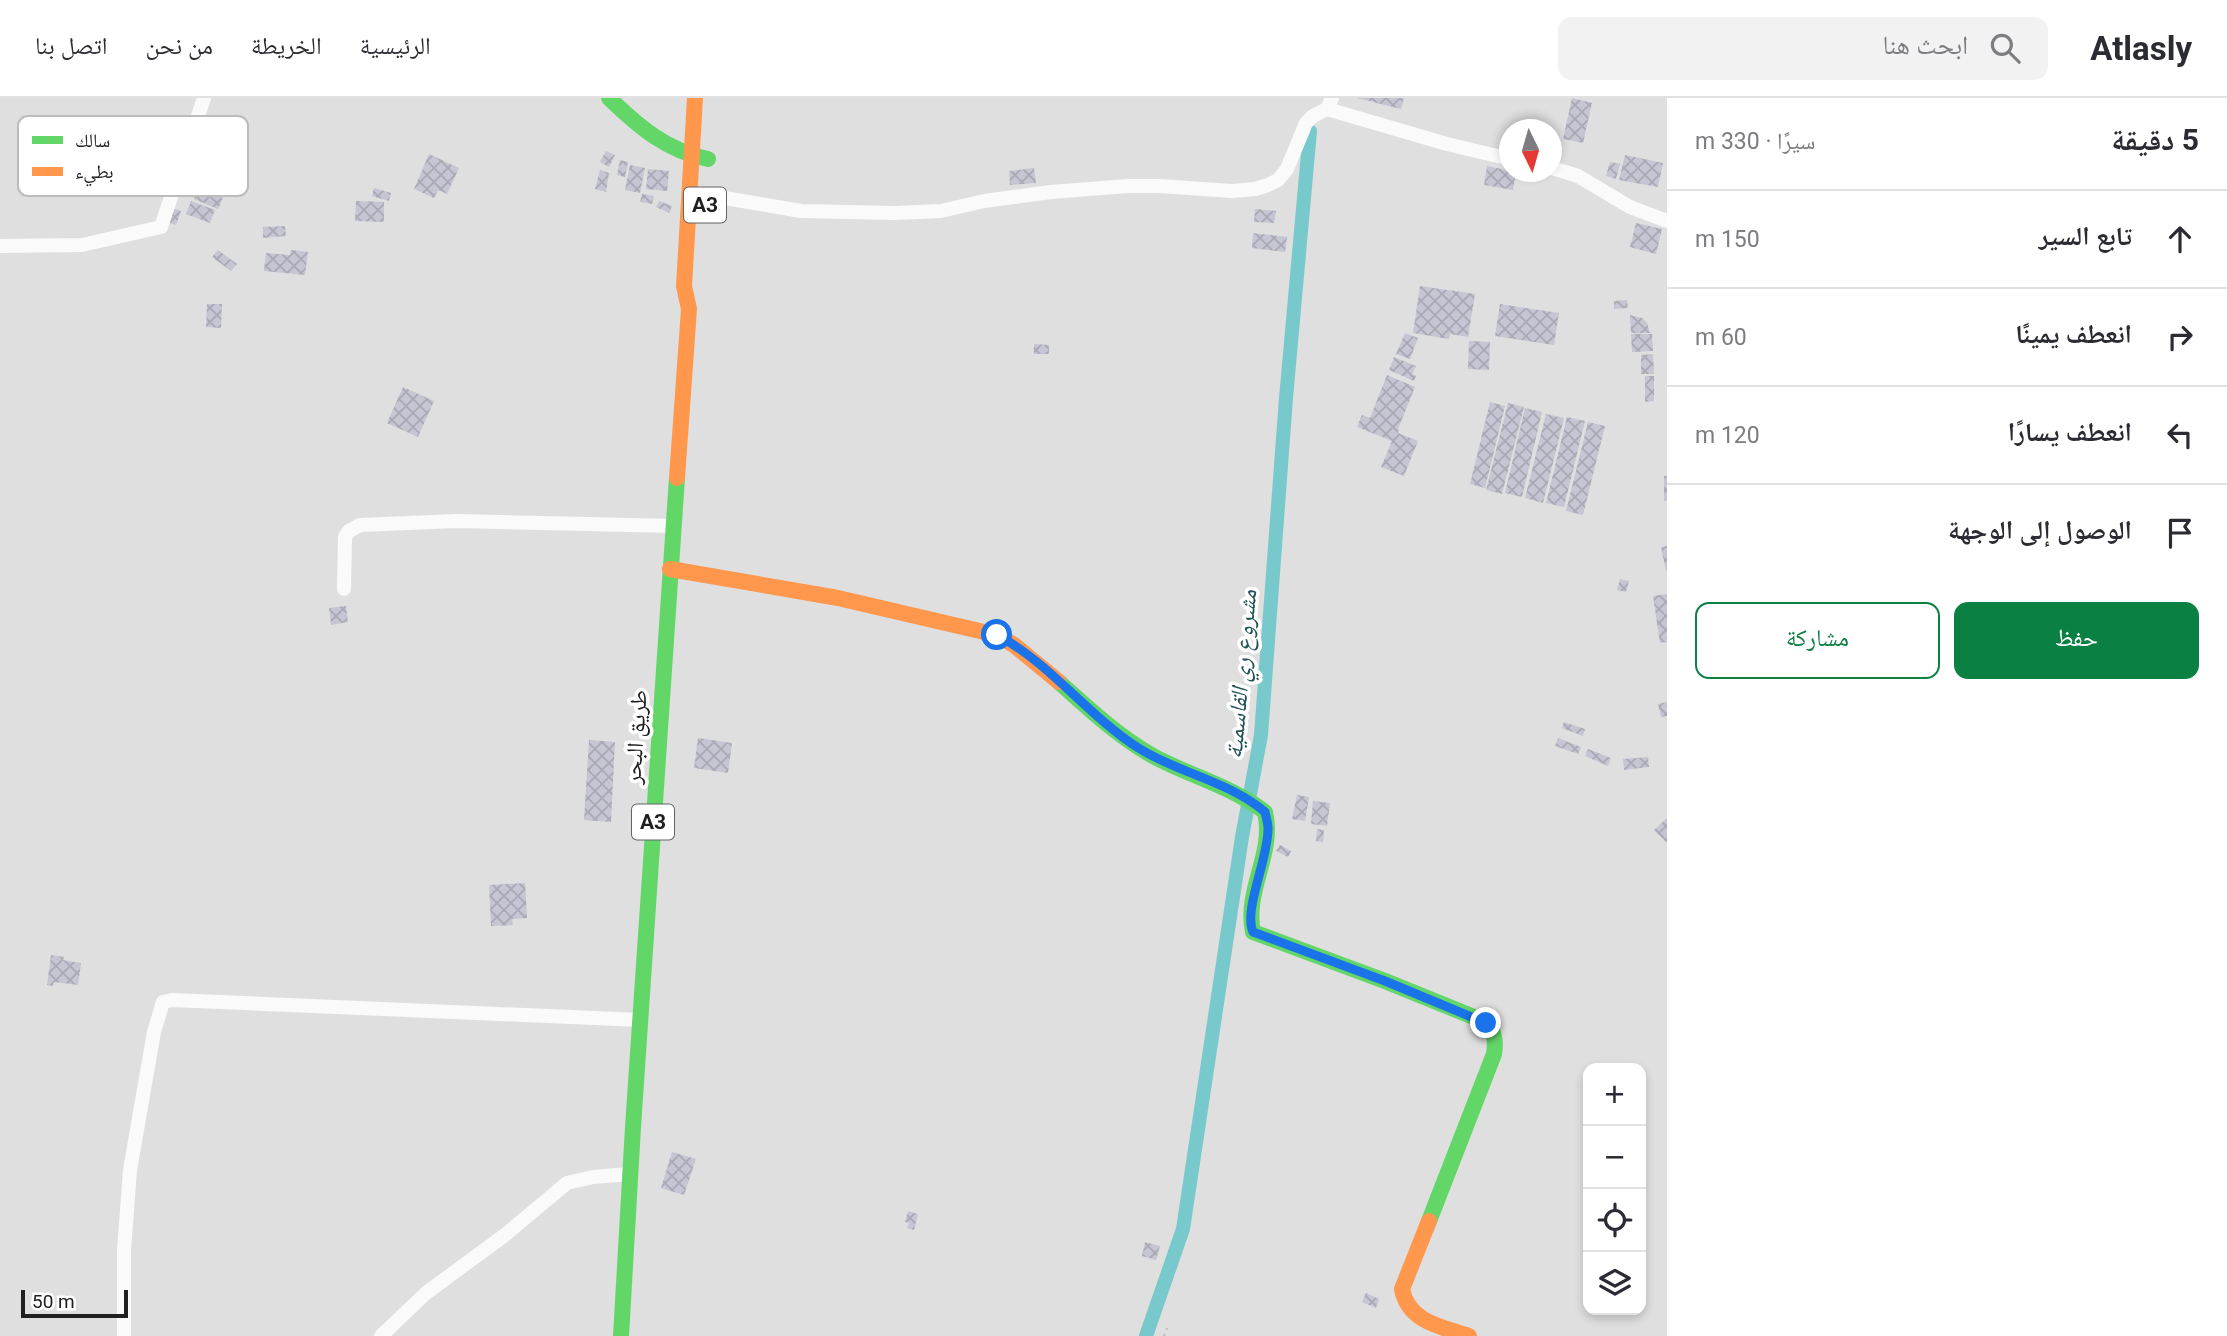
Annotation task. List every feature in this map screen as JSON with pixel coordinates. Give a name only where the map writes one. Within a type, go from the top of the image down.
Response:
[{"type":"main road","points":[[609,98],[645,132],[703,177]]},
{"type":"main road","name":"طريق البحر","points":[[621,1336],[689,309],[684,286],[703,177],[695,98]]},
{"type":"main road","name":"طريق البحر","points":[[689,309],[700,280],[702,247]]},
{"type":"main road","points":[[670,569],[838,598],[997,635],[1027,654],[1140,749],[1249,800],[1265,812],[1268,827],[1265,855],[1250,917],[1253,932],[1385,981],[1486,1023],[1494,1031],[1494,1054],[1402,1289],[1402,1298],[1423,1320],[1469,1336]]},
{"type":"street","points":[[198,116],[204,98]]},
{"type":"street","points":[[703,177],[801,211],[941,211],[984,201],[1051,192],[1128,186],[1232,191],[1268,185],[1278,180],[1287,169],[1306,122],[1329,104],[1447,144],[1499,156]]},
{"type":"street","points":[[1562,171],[1578,176],[1630,207],[1667,221]]},
{"type":"street","points":[[0,246],[82,245],[161,227],[171,196]]},
{"type":"street","points":[[344,589],[345,537],[349,531],[360,525],[457,521],[674,526]]},
{"type":"street","points":[[124,1336],[124,1250],[130,1170],[154,1032],[163,1002],[172,1000],[286,1004],[640,1020]]},
{"type":"street","points":[[381,1336],[426,1293],[505,1235],[567,1183],[593,1177],[631,1174]]},
{"type":"path","points":[[1164,1336],[1167,1328]]},
{"type":"building","points":[[1357,98],[1404,98],[1401,109]]},
{"type":"building","points":[[1572,98],[1592,103],[1583,143],[1563,139]]},
{"type":"building","points":[[606,151],[615,155],[609,167],[600,162]]},
{"type":"building","points":[[429,154],[459,168],[447,194],[438,190],[434,198],[414,189]]},
{"type":"building","points":[[1625,155],[1663,163],[1658,187],[1619,180]]},
{"type":"building","points":[[620,160],[628,162],[625,177],[617,175]]},
{"type":"building","points":[[1610,162],[1620,164],[1616,179],[1606,176]]},
{"type":"building","points":[[630,165],[645,168],[640,193],[625,190]]},
{"type":"building","points":[[1487,166],[1499,168],[1499,182],[1514,182],[1513,190],[1484,185]]},
{"type":"building","points":[[1034,168],[1036,183],[1010,185],[1009,171]]},
{"type":"building","points":[[648,169],[669,171],[667,191],[646,189]]},
{"type":"building","points":[[600,170],[609,173],[606,192],[595,189]]},
{"type":"building","points":[[374,188],[391,193],[389,201],[372,196]]},
{"type":"building","points":[[642,194],[654,196],[652,204],[640,202]]},
{"type":"building","points":[[195,196],[223,198],[218,209],[194,199]]},
{"type":"building","points":[[191,201],[215,210],[210,223],[186,214]]},
{"type":"building","points":[[356,201],[384,202],[384,222],[355,221]]},
{"type":"building","points":[[659,201],[672,206],[669,213],[656,207]]},
{"type":"building","points":[[172,208],[181,211],[176,225],[167,222]]},
{"type":"building","points":[[1255,209],[1276,211],[1274,223],[1254,222]]},
{"type":"building","points":[[1636,223],[1662,229],[1656,254],[1630,247]]},
{"type":"building","points":[[285,226],[286,236],[263,238],[263,227]]},
{"type":"building","points":[[1253,233],[1287,237],[1285,252],[1252,248]]},
{"type":"building","points":[[218,250],[237,264],[231,271],[212,257]]},
{"type":"building","points":[[291,250],[308,252],[305,275],[264,271],[266,253],[290,255]]},
{"type":"building","points":[[1420,286],[1475,294],[1468,337],[1450,334],[1449,339],[1413,333]]},
{"type":"building","points":[[1627,300],[1628,308],[1614,309],[1614,301]]},
{"type":"building","points":[[207,304],[222,304],[221,328],[206,327]]},
{"type":"building","points":[[1500,304],[1559,313],[1554,345],[1495,336]]},
{"type":"building","points":[[1630,315],[1642,318],[1650,333],[1631,333]]},
{"type":"building","points":[[1405,333],[1418,338],[1410,359],[1396,354]]},
{"type":"building","points":[[1631,334],[1652,334],[1653,351],[1632,352]]},
{"type":"building","points":[[1469,341],[1490,342],[1489,370],[1468,369]]},
{"type":"building","points":[[1034,344],[1049,345],[1049,354],[1034,354]]},
{"type":"building","points":[[1653,354],[1654,374],[1641,374],[1641,355]]},
{"type":"building","points":[[1394,357],[1416,366],[1412,374],[1416,376],[1414,381],[1389,370]]},
{"type":"building","points":[[1387,375],[1415,387],[1398,429],[1398,433],[1418,441],[1404,476],[1381,467],[1392,441],[1357,427],[1362,415],[1370,418]]},
{"type":"building","points":[[1645,376],[1654,376],[1654,401],[1645,402]]},
{"type":"building","points":[[403,387],[434,401],[418,437],[387,423]]},
{"type":"building","points":[[1490,402],[1505,406],[1485,488],[1470,484]]},
{"type":"building","points":[[1508,403],[1524,407],[1502,494],[1486,490]]},
{"type":"building","points":[[1525,408],[1542,412],[1522,497],[1505,493]]},
{"type":"building","points":[[1546,414],[1564,418],[1543,503],[1525,498]]},
{"type":"building","points":[[1567,417],[1585,421],[1564,507],[1546,503]]},
{"type":"building","points":[[1588,422],[1605,426],[1583,515],[1566,511]]},
{"type":"building","points":[[1664,476],[1667,476],[1667,501],[1664,501]]},
{"type":"building","points":[[1667,546],[1667,571],[1666,571],[1661,547]]},
{"type":"building","points":[[1620,579],[1629,581],[1626,592],[1617,590]]},
{"type":"building","points":[[1667,594],[1667,642],[1660,643],[1653,596]]},
{"type":"building","points":[[346,606],[348,622],[331,625],[329,608]]},
{"type":"building","points":[[1667,702],[1667,716],[1661,717],[1658,704]]},
{"type":"building","points":[[1564,722],[1585,729],[1583,736],[1562,728]]},
{"type":"building","points":[[698,738],[732,743],[728,773],[694,768]]},
{"type":"building","points":[[1558,738],[1581,747],[1578,754],[1555,746]]},
{"type":"building","points":[[589,740],[615,742],[611,822],[584,820]]},
{"type":"building","points":[[1588,749],[1611,758],[1608,766],[1585,756]]},
{"type":"building","points":[[1648,757],[1649,767],[1624,770],[1623,759]]},
{"type":"building","points":[[1297,795],[1309,797],[1305,821],[1292,819]]},
{"type":"building","points":[[1313,801],[1330,803],[1327,826],[1311,824]]},
{"type":"building","points":[[1667,818],[1667,843],[1654,830]]},
{"type":"building","points":[[1317,829],[1324,830],[1323,842],[1316,841]]},
{"type":"building","points":[[1280,845],[1291,851],[1288,857],[1276,851]]},
{"type":"building","points":[[525,883],[527,918],[512,919],[513,925],[491,926],[489,885]]},
{"type":"building","points":[[51,955],[81,963],[78,985],[54,982],[53,986],[47,985]]},
{"type":"building","points":[[672,1152],[696,1159],[684,1195],[661,1188]]},
{"type":"building","points":[[908,1211],[918,1214],[914,1230],[907,1228],[909,1223],[905,1222]]},
{"type":"building","points":[[1145,1242],[1160,1246],[1156,1260],[1142,1256]]},
{"type":"building","points":[[1366,1293],[1379,1299],[1376,1308],[1362,1302]]},
{"type":"waterway","name":"مشروع ري القاسمية","points":[[1146,1336],[1183,1229],[1242,837],[1261,735],[1286,398],[1310,131]]},
{"type":"traffic: fast","points":[[609,98],[654,136],[679,150],[708,159]]},
{"type":"traffic: fast","points":[[621,1336],[677,478]]},
{"type":"traffic: fast","points":[[1059,682],[1104,722],[1140,748],[1238,795],[1265,812],[1266,842],[1252,902],[1253,932],[1385,981],[1486,1022],[1489,1026],[1494,1037],[1494,1054],[1429,1221]]},
{"type":"traffic: slow","points":[[677,478],[689,309],[684,286],[695,98]]},
{"type":"traffic: slow","points":[[670,569],[838,598],[997,635],[1014,645],[1059,682]]},
{"type":"traffic: slow","points":[[1429,1221],[1402,1289],[1405,1300],[1411,1309],[1428,1322],[1469,1336]]},
{"type":"route","points":[[997,635],[1027,654],[1064,688],[1140,749],[1242,796],[1265,812],[1267,841],[1250,917],[1253,932],[1385,981],[1486,1023]]}]
